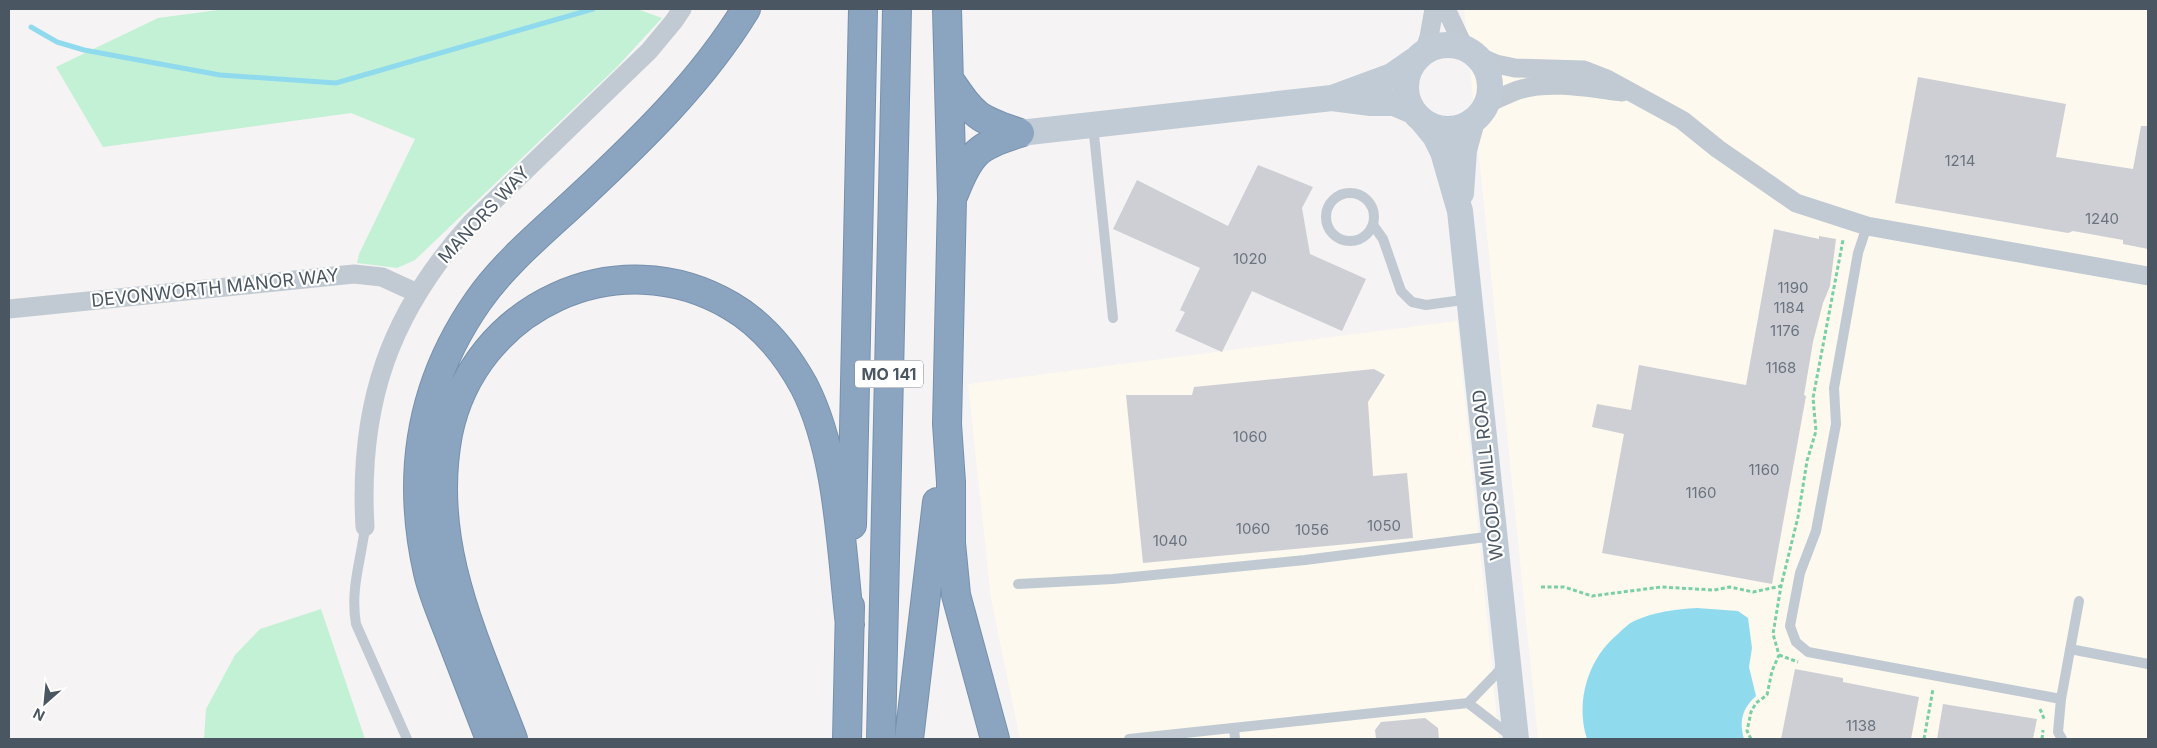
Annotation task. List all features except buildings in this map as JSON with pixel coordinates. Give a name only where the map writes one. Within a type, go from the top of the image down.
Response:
[{"type":"highway","points":[[490,739],[431,584],[420,533],[417,485],[420,447],[426,412],[439,373],[457,335],[479,300],[504,269],[631,150],[670,110],[706,67],[746,9]]},
{"type":"highway","name":"MO 141","points":[[847,739],[863,9]]},
{"type":"highway","name":"MO 141","points":[[881,739],[897,9]]},
{"type":"highway","points":[[947,9],[952,198],[947,424],[951,482],[951,544],[956,595],[995,739]]},
{"type":"highway","points":[[949,79],[969,109],[982,119],[1020,133]]},
{"type":"highway","points":[[952,198],[964,168],[978,151],[993,141],[1020,133]]},
{"type":"highway","points":[[513,739],[461,605],[451,570],[445,536],[443,469],[449,432],[462,391],[481,359],[504,332],[532,309],[567,292],[596,284],[633,280],[665,282],[701,291],[733,307],[761,328],[784,355],[804,386],[817,416],[827,451],[834,492],[850,625]]},
{"type":"highway","points":[[909,739],[947,424]]},
{"type":"street","name":"MANORS WAY","points":[[365,527],[363,496],[366,443],[372,408],[383,364],[402,320],[417,293],[447,250],[472,222],[649,51],[682,9]]},
{"type":"street","points":[[1417,115],[1406,90],[1410,69],[1420,56],[1431,30],[1434,9]]},
{"type":"street","points":[[1446,9],[1470,52],[1487,72],[1490,88],[1479,113]]},
{"type":"street","points":[[1332,98],[1392,76],[1420,56],[1444,45],[1470,52],[1496,64],[1515,68],[1584,70],[1607,79],[1631,94],[1682,120],[1718,149],[1796,203],[1867,226],[2148,276]]},
{"type":"street","points":[[1020,133],[1332,98],[1394,103],[1440,128],[1452,128],[1518,90],[1532,87],[1554,86],[1631,94]]},
{"type":"street","name":"WOODS MILL ROAD","points":[[1460,211],[1464,150],[1479,113]]},
{"type":"street","name":"WOODS MILL ROAD","points":[[1417,115],[1435,136],[1443,152],[1460,211],[1515,739]]},
{"type":"street","name":"DEVONWORTH MANOR WAY","points":[[9,309],[354,274],[382,277],[417,293]]},
{"type":"lane","points":[[1093,126],[1113,318]]},
{"type":"lane","points":[[1373,224],[1364,238],[1348,242],[1332,235],[1328,228],[1326,212],[1329,205],[1340,195],[1356,194],[1363,197],[1373,209],[1373,224],[1383,239],[1400,291],[1412,302],[1426,305],[1470,299]]},
{"type":"lane","points":[[1867,226],[1858,253],[1834,388],[1836,424],[1816,531],[1800,572],[1790,626],[1796,642],[1808,652],[2061,699]]},
{"type":"lane","points":[[365,527],[353,591],[356,624],[408,739]]},
{"type":"lane","points":[[1018,584],[1114,579],[1305,560],[1495,536]]},
{"type":"lane","points":[[2062,739],[2058,732],[2061,699],[2080,601]]},
{"type":"lane","points":[[1129,739],[1468,704],[1499,672],[1506,646]]},
{"type":"lane","points":[[2070,649],[2148,664]]},
{"type":"lane","points":[[1468,704],[1515,739]]},
{"type":"lane","points":[[1234,728],[1235,739]]},
{"type":"path","points":[[1751,739],[1747,731],[1751,712],[1756,703],[1767,695],[1772,671],[1779,655],[1773,634],[1780,586],[1798,517],[1807,461],[1816,431],[1813,398],[1843,240]]},
{"type":"path","points":[[1542,587],[1564,587],[1592,596],[1661,587],[1714,590],[1730,587],[1753,592],[1780,586]]},
{"type":"path","points":[[1924,739],[1933,689]]},
{"type":"shaded area","points":[[1464,9],[2148,9],[2148,739],[1538,739]]},
{"type":"shaded area","points":[[1457,321],[1499,739],[1020,739],[991,599],[968,384]]},
{"type":"green space","points":[[226,9],[637,9],[662,18],[617,67],[415,260],[397,268],[357,263],[359,254],[415,139],[351,113],[103,147],[56,67],[158,18]]},
{"type":"green space","points":[[321,609],[365,739],[204,739],[206,709],[235,655],[260,629]]},
{"type":"water","points":[[1697,608],[1738,611],[1748,618],[1752,648],[1749,667],[1756,696],[1743,716],[1744,739],[1587,739],[1583,710],[1587,681],[1599,655],[1608,643],[1628,625],[1649,615]]},
{"type":"waterway","points":[[31,27],[57,42],[84,50],[220,75],[336,83],[593,9]]}]
